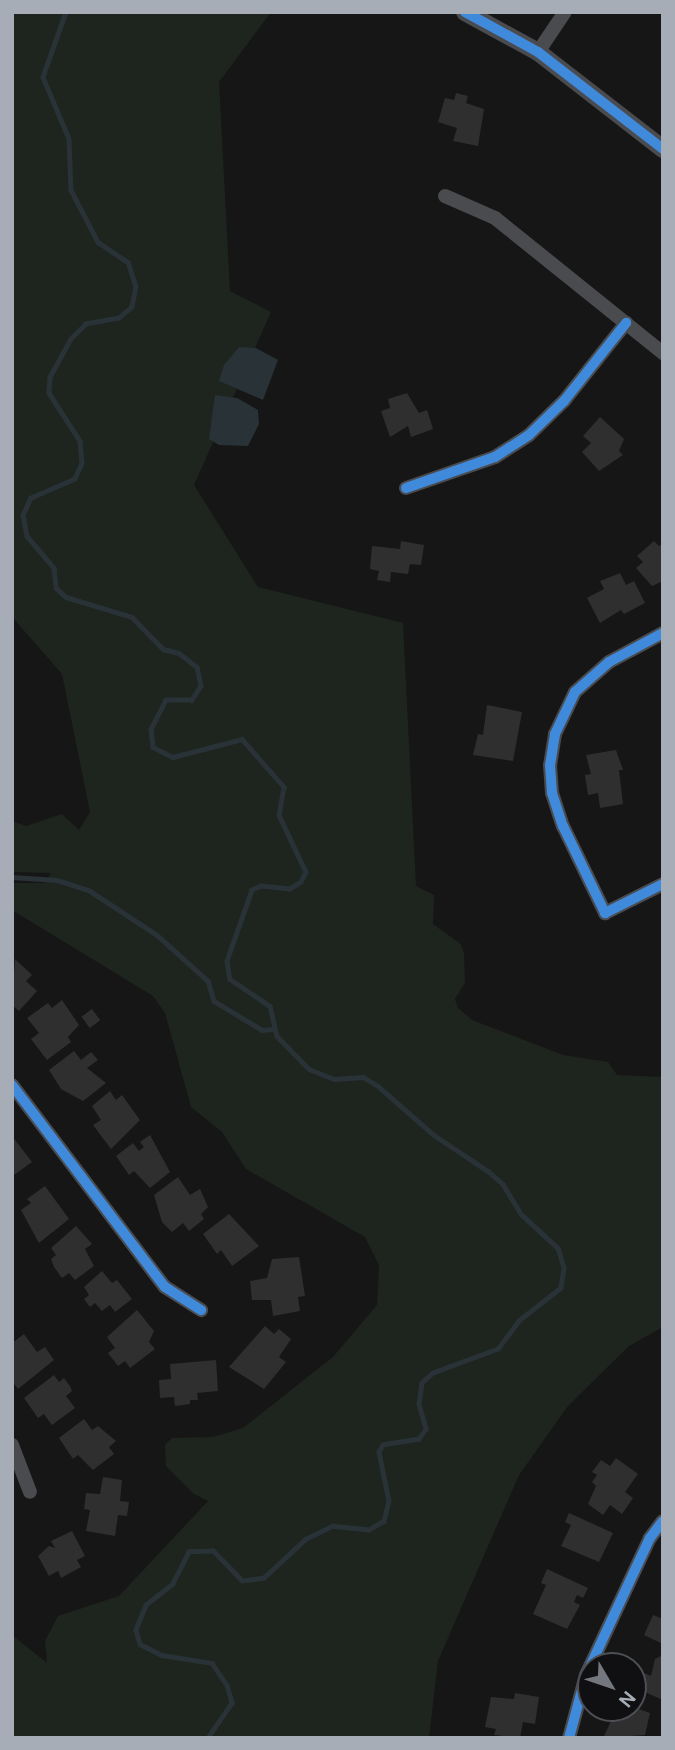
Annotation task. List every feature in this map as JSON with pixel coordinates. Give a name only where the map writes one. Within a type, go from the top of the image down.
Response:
[{"type":"street","points":[[465,12],[538,52],[663,149]]},
{"type":"street","points":[[538,52],[565,12]]},
{"type":"street","points":[[445,196],[495,218],[663,353]]},
{"type":"street","points":[[406,488],[495,457],[528,435],[564,401],[626,323]]},
{"type":"street","points":[[663,634],[593,674],[575,692],[555,734],[552,793],[605,913],[663,884]]},
{"type":"street","points":[[12,1085],[166,1287],[201,1310]]},
{"type":"street","points":[[12,1445],[30,1492]]},
{"type":"street","points":[[569,1738],[586,1675],[650,1538],[663,1521]]},
{"type":"shaded area","points":[[12,12],[271,12],[219,82],[230,291],[271,312],[194,485],[258,587],[403,623],[416,886],[434,895],[433,924],[461,944],[465,983],[455,999],[458,1008],[472,1020],[563,1055],[608,1062],[617,1075],[663,1077],[663,1327],[629,1346],[568,1406],[519,1475],[438,1661],[429,1738],[12,1738],[12,1635],[47,1663],[45,1641],[58,1616],[119,1596],[208,1501],[194,1494],[166,1466],[165,1445],[172,1438],[213,1437],[243,1428],[333,1357],[377,1305],[379,1265],[365,1237],[246,1169],[222,1132],[191,1107],[165,1013],[153,996],[12,910],[12,883],[45,883],[51,873],[12,872],[12,821],[26,826],[62,814],[79,830],[90,812],[62,674],[12,617]]},
{"type":"shaded area","points":[[239,347],[256,348],[278,360],[263,400],[219,381],[224,365]]},
{"type":"shaded area","points":[[215,395],[237,398],[258,410],[259,424],[248,446],[219,445],[209,439]]},
{"type":"building","points":[[456,93],[468,96],[466,103],[484,109],[478,146],[453,141],[457,128],[438,122],[445,98],[454,100]]},
{"type":"building","points":[[407,393],[419,413],[427,410],[433,429],[411,437],[408,426],[390,437],[381,411],[390,408],[388,399]]},
{"type":"building","points":[[600,417],[624,439],[619,451],[623,455],[599,471],[582,452],[591,443],[583,436]]},
{"type":"building","points":[[401,541],[424,545],[421,565],[410,564],[408,574],[391,572],[390,582],[377,580],[379,571],[370,569],[372,546],[400,549]]},
{"type":"building","points":[[654,541],[659,546],[663,543],[663,581],[652,586],[636,568],[643,562],[637,556]]},
{"type":"building","points":[[620,573],[626,585],[634,581],[645,603],[624,614],[621,610],[600,623],[587,598],[604,589],[600,581]]},
{"type":"building","points":[[487,705],[522,712],[513,761],[473,755],[478,734],[483,735]]},
{"type":"building","points":[[616,750],[623,770],[619,770],[623,804],[600,808],[598,793],[588,795],[585,775],[591,774],[586,755]]},
{"type":"building","points":[[15,959],[32,975],[26,981],[37,991],[19,1011],[12,1005]]},
{"type":"building","points":[[62,1000],[79,1025],[68,1037],[71,1042],[47,1060],[31,1039],[39,1033],[27,1018],[48,1003],[52,1008]]},
{"type":"building","points":[[92,1009],[100,1020],[90,1028],[81,1017]]},
{"type":"building","points":[[74,1051],[81,1060],[91,1052],[98,1060],[87,1068],[106,1083],[83,1101],[61,1089],[49,1070]]},
{"type":"building","points":[[110,1091],[116,1100],[122,1095],[140,1120],[111,1149],[93,1125],[101,1120],[92,1106]]},
{"type":"building","points":[[150,1135],[170,1172],[150,1188],[134,1171],[129,1175],[116,1156],[133,1143],[139,1151],[144,1147],[140,1142]]},
{"type":"building","points":[[12,1136],[32,1162],[14,1175],[12,1173]]},
{"type":"building","points":[[178,1177],[190,1195],[200,1189],[208,1207],[201,1214],[204,1219],[189,1231],[183,1223],[172,1232],[162,1222],[154,1195]]},
{"type":"building","points":[[45,1186],[69,1219],[39,1243],[21,1210],[31,1203],[27,1199]]},
{"type":"building","points":[[229,1214],[259,1246],[232,1266],[221,1250],[217,1254],[203,1234]]},
{"type":"building","points":[[76,1226],[92,1244],[85,1249],[94,1266],[75,1280],[69,1273],[62,1278],[51,1259],[56,1255],[51,1248]]},
{"type":"building","points":[[299,1257],[305,1296],[298,1297],[300,1311],[273,1316],[271,1300],[252,1300],[250,1281],[267,1278],[272,1259]]},
{"type":"building","points":[[102,1271],[112,1283],[117,1280],[132,1299],[115,1312],[110,1305],[102,1311],[95,1303],[90,1307],[84,1299],[89,1295],[84,1287]]},
{"type":"building","points":[[137,1310],[154,1331],[149,1342],[155,1349],[130,1368],[125,1361],[118,1366],[108,1353],[115,1348],[107,1337]]},
{"type":"building","points":[[265,1326],[274,1334],[279,1329],[291,1339],[279,1357],[286,1362],[264,1389],[229,1367]]},
{"type":"building","points":[[24,1334],[37,1352],[45,1347],[54,1360],[18,1389],[12,1381],[12,1343]]},
{"type":"building","points":[[216,1360],[218,1391],[197,1393],[198,1400],[175,1406],[174,1397],[160,1398],[159,1380],[171,1379],[170,1364]]},
{"type":"building","points":[[54,1375],[59,1382],[64,1378],[70,1386],[72,1391],[66,1396],[75,1408],[52,1425],[44,1414],[38,1418],[24,1398]]},
{"type":"building","points":[[84,1419],[92,1430],[98,1426],[116,1441],[109,1447],[114,1454],[93,1470],[78,1455],[73,1459],[59,1438]]},
{"type":"building","points":[[616,1458],[638,1474],[625,1492],[633,1498],[622,1514],[610,1505],[603,1515],[588,1504],[596,1486],[592,1482],[597,1475],[592,1472],[601,1460],[610,1466]]},
{"type":"building","points":[[103,1477],[122,1480],[120,1501],[129,1502],[127,1516],[118,1515],[115,1536],[86,1531],[90,1510],[84,1509],[86,1493],[100,1494]]},
{"type":"building","points":[[569,1513],[613,1533],[599,1562],[561,1546],[571,1525],[565,1522]]},
{"type":"building","points":[[72,1531],[85,1556],[77,1560],[81,1567],[61,1578],[58,1571],[49,1576],[38,1556],[49,1546],[55,1548],[51,1541]]},
{"type":"building","points":[[547,1569],[588,1588],[583,1598],[577,1595],[574,1602],[580,1605],[567,1629],[533,1614],[546,1585],[541,1583]]},
{"type":"building","points":[[653,1615],[663,1619],[663,1644],[644,1635]]},
{"type":"building","points":[[663,1657],[663,1700],[647,1693],[647,1674],[651,1676],[655,1659]]},
{"type":"building","points":[[515,1693],[539,1697],[535,1724],[523,1722],[520,1738],[494,1735],[496,1729],[485,1727],[491,1697],[514,1699]]},
{"type":"building","points":[[647,1712],[650,1713],[645,1735],[603,1738],[611,1722],[647,1722]]},
{"type":"waterway","points":[[66,12],[43,77],[69,139],[71,190],[98,242],[128,262],[136,286],[132,307],[119,318],[86,324],[71,339],[50,377],[49,393],[80,441],[82,463],[75,479],[31,498],[23,515],[27,536],[54,568],[56,588],[66,597],[132,617],[163,649],[179,653],[197,667],[201,686],[192,700],[166,700],[151,729],[153,747],[173,757],[242,739],[284,787],[279,815],[306,872],[301,882],[290,889],[261,886],[252,890],[227,961],[230,979],[270,1006],[277,1036],[309,1069],[334,1079],[363,1077],[378,1086],[434,1135],[488,1171],[503,1184],[521,1214],[558,1248],[564,1268],[561,1288],[520,1320],[498,1349],[433,1373],[422,1383],[419,1404],[426,1429],[419,1439],[383,1445],[379,1452],[389,1501],[384,1521],[369,1530],[333,1526],[306,1539],[264,1578],[242,1581],[213,1551],[189,1552],[173,1584],[146,1605],[136,1630],[140,1644],[162,1655],[212,1663],[227,1685],[232,1703],[208,1738]]},
{"type":"waterway","points":[[12,877],[57,880],[90,891],[157,935],[208,981],[214,1001],[262,1030],[273,1029]]},
{"type":"cycle path","points":[[465,12],[538,52],[663,149]]},
{"type":"cycle path","points":[[406,488],[495,457],[529,435],[564,401],[626,323]]},
{"type":"cycle path","points":[[663,633],[609,662],[575,692],[555,734],[550,765],[552,793],[563,826],[605,913],[663,884]]},
{"type":"cycle path","points":[[12,1085],[165,1287],[201,1310]]},
{"type":"cycle path","points":[[569,1738],[586,1675],[650,1538],[663,1521]]}]
